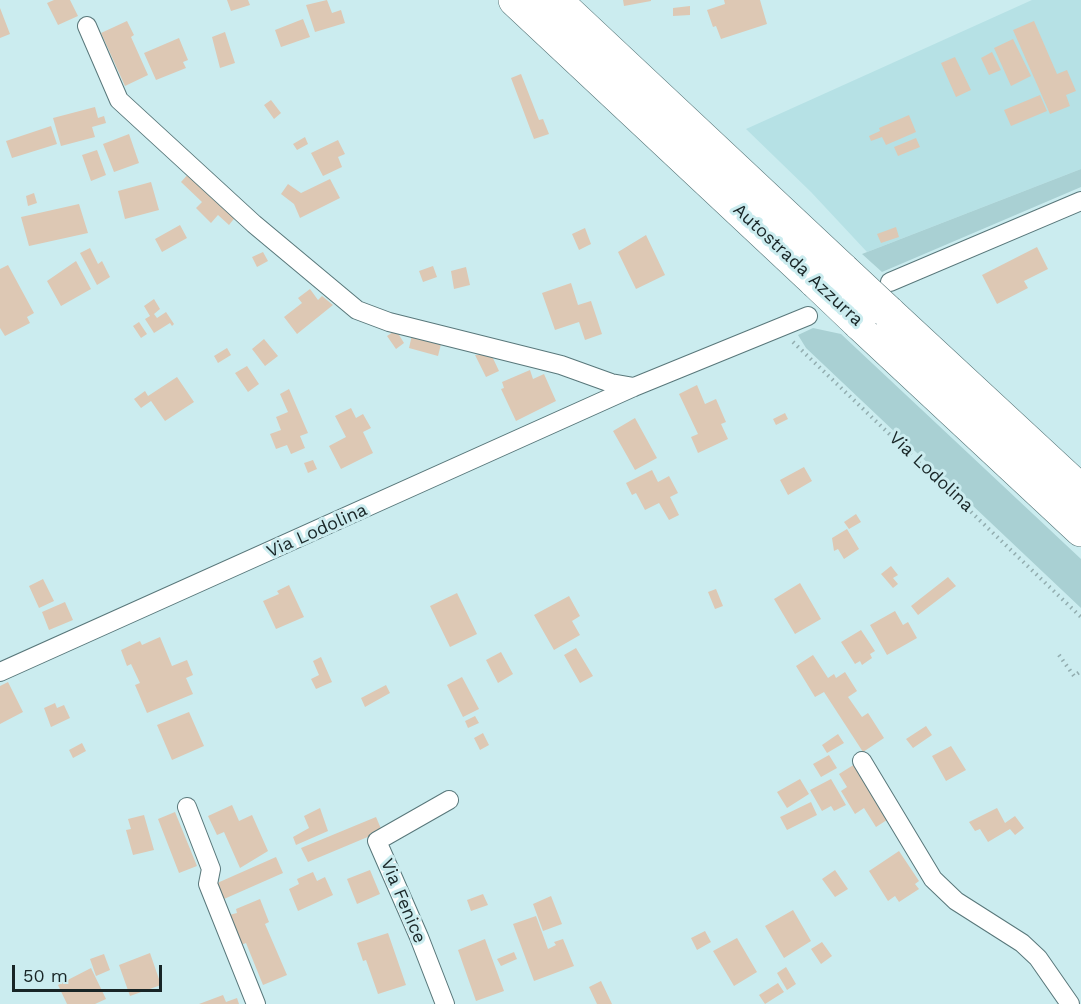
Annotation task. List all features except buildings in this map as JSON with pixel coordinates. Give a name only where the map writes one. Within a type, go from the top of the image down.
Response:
[{"type":"highway","name":"Autostrada Azzurra","points":[[515,0],[830,276],[879,306],[1081,491]]},
{"type":"highway","name":"Autostrada Azzurra","points":[[555,0],[830,276]]},
{"type":"highway","name":"Autostrada Azzurra","points":[[879,306],[1081,530]]},
{"type":"street","points":[[87,27],[120,100],[254,224],[357,310],[389,322],[561,365],[634,387]]},
{"type":"street","points":[[879,306],[1081,201]]},
{"type":"street","name":"Via Lodolina","points":[[0,672],[634,387],[808,316]]},
{"type":"street","points":[[862,761],[933,879],[956,901],[1022,943],[1038,958],[1070,1004]]},
{"type":"street","name":"Via Fenice","points":[[445,1004],[419,937],[377,841],[448,800]]},
{"type":"street","points":[[187,807],[211,869],[208,884],[256,1004]]},
{"type":"path","name":"Via Lodolina","points":[[778,330],[950,489],[1081,617]]},
{"type":"path","points":[[1059,655],[1074,676],[1081,671]]},
{"type":"shaded area","points":[[1032,0],[1081,0],[1081,169],[867,252],[811,192],[746,129]]},
{"type":"shaded area","points":[[1081,169],[1081,187],[882,272],[862,254]]},
{"type":"shaded area","points":[[813,328],[841,334],[1081,559],[1081,608],[806,348],[798,335]]}]
